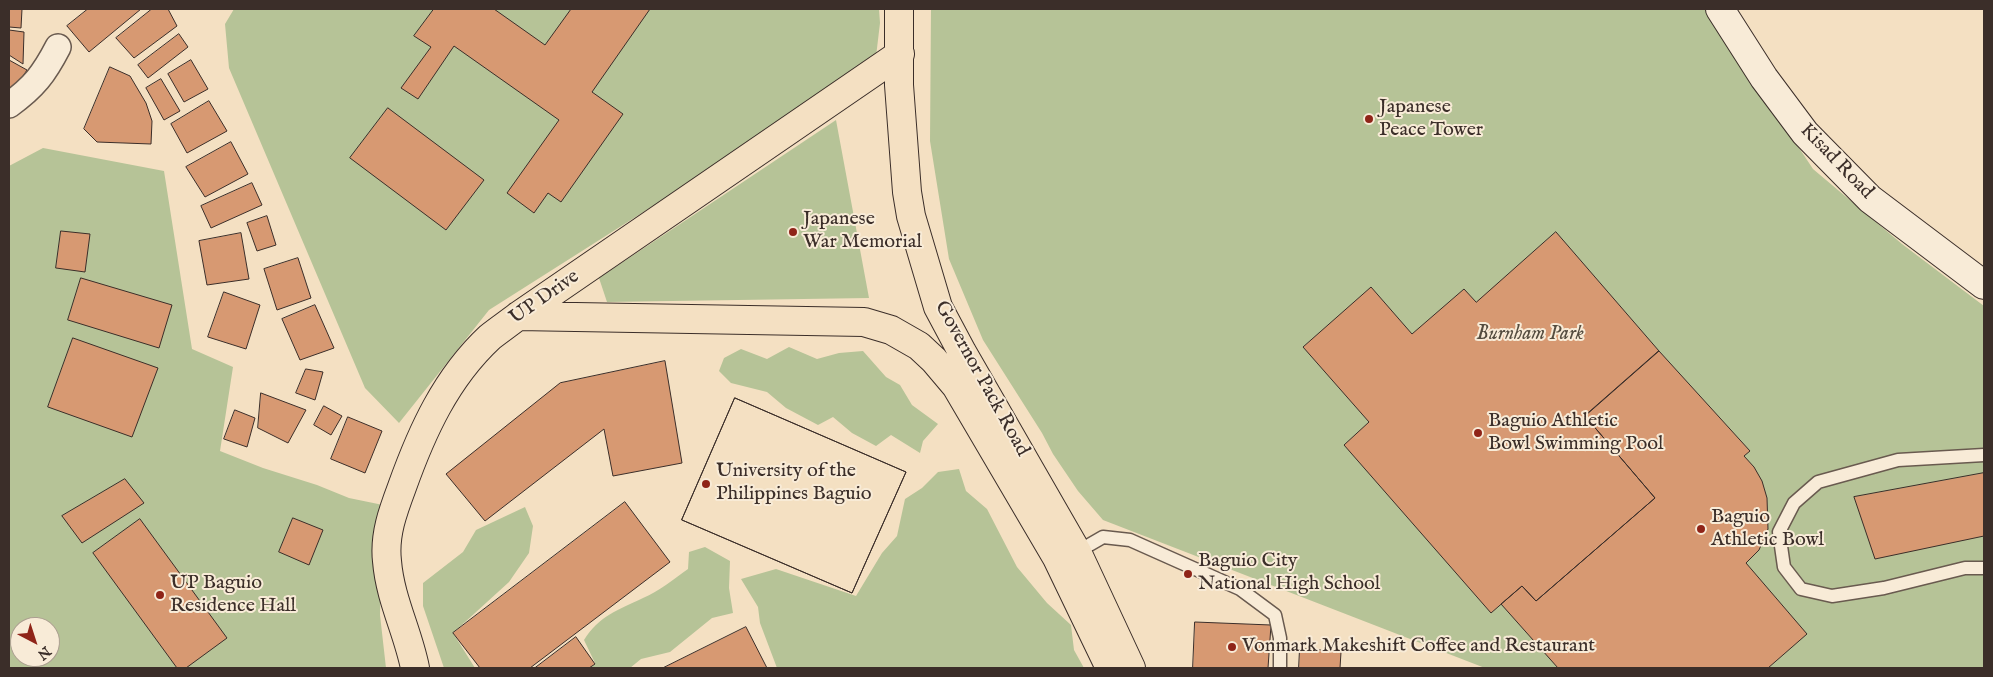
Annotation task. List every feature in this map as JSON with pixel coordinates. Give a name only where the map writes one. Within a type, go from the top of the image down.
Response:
[{"type":"highway","name":"Governor Pack Road","points":[[900,9],[899,85],[911,216],[938,307],[1077,552],[1130,668]]},
{"type":"highway","name":"UP Drive","points":[[415,668],[394,602],[387,561],[387,537],[392,515],[429,418],[461,370],[490,337],[518,316],[900,54]]},
{"type":"highway","points":[[518,316],[864,322],[879,325],[904,336],[919,346],[934,360],[956,386],[1057,558],[1110,668]]},
{"type":"main road","name":"Kisad Road","points":[[1720,9],[1764,78],[1805,134],[1870,198],[1984,285]]},
{"type":"street","points":[[9,105],[23,95],[44,73],[58,47]]},
{"type":"lane","points":[[1984,455],[1898,460],[1818,482],[1794,503],[1779,532],[1784,567],[1801,590],[1832,596],[1884,588],[1965,568],[1984,568]]},
{"type":"lane","points":[[1077,552],[1103,537],[1130,540],[1240,589],[1274,615],[1280,638],[1280,668]]},
{"type":"green space","points":[[234,9],[879,9],[880,23],[875,65],[489,310],[399,423],[365,388],[229,68],[225,24]]},
{"type":"green space","name":"Burnham Park","points":[[931,9],[1707,9],[1813,169],[1902,244],[1984,306],[1984,668],[1485,668],[1103,520],[1078,491],[1053,454],[1042,433],[983,340],[949,259],[930,141]]},
{"type":"green space","points":[[836,120],[869,298],[607,302],[599,278]]},
{"type":"green space","points":[[43,148],[164,171],[192,349],[233,367],[220,451],[349,498],[383,505],[380,615],[386,668],[9,668],[9,166]]},
{"type":"green space","points":[[789,347],[817,359],[839,353],[863,351],[886,377],[900,385],[912,405],[938,424],[923,441],[920,453],[891,435],[876,446],[852,433],[833,417],[818,425],[786,408],[767,392],[731,383],[719,371],[724,358],[741,349],[767,359]]},
{"type":"green space","points":[[959,469],[966,491],[987,509],[1017,567],[1047,603],[1071,625],[1074,650],[1084,668],[777,668],[760,623],[758,607],[741,579],[776,569],[856,596],[882,553],[897,536],[905,499],[922,488],[938,472]]},
{"type":"green space","points":[[525,507],[533,526],[529,553],[509,582],[453,633],[475,668],[444,668],[423,606],[423,583],[463,552],[476,530]]},
{"type":"green space","points":[[705,547],[730,561],[729,588],[733,613],[712,618],[670,652],[641,659],[630,668],[589,668],[595,663],[584,640],[596,625],[610,614],[649,595],[672,581],[688,569],[689,552]]},
{"type":"building","points":[[9,9],[22,9],[21,28],[9,27]]},
{"type":"building","points":[[88,9],[141,9],[89,52],[67,26]]},
{"type":"building","points":[[152,9],[168,9],[177,26],[134,58],[116,38]]},
{"type":"building","points":[[434,9],[494,9],[545,45],[571,9],[650,9],[592,92],[623,114],[561,202],[548,193],[534,213],[507,193],[559,120],[454,46],[418,99],[401,88],[431,47],[414,36]]},
{"type":"building","points":[[9,30],[24,32],[23,64],[9,55]]},
{"type":"building","points":[[179,34],[188,47],[148,78],[138,65]]},
{"type":"building","points":[[9,60],[27,70],[9,98]]},
{"type":"building","points":[[191,60],[208,89],[184,102],[168,74]]},
{"type":"building","points":[[110,67],[130,76],[146,103],[152,121],[151,144],[97,142],[84,129]]},
{"type":"building","points":[[161,79],[180,111],[164,120],[146,88]]},
{"type":"building","points":[[209,101],[227,131],[187,153],[171,124]]},
{"type":"building","points":[[388,108],[484,180],[446,230],[350,158]]},
{"type":"building","points":[[231,142],[248,174],[205,197],[186,167]]},
{"type":"building","points":[[252,183],[262,205],[211,228],[201,206]]},
{"type":"building","points":[[267,216],[276,245],[257,251],[247,223]]},
{"type":"building","points":[[61,231],[90,234],[85,272],[56,268]]},
{"type":"building","name":"Baguio Athletic Bowl Swimming Pool","points":[[1556,232],[1659,351],[1585,416],[1655,498],[1536,601],[1522,586],[1491,613],[1344,445],[1369,422],[1303,347],[1371,287],[1412,334],[1464,289],[1476,302]]},
{"type":"building","points":[[241,233],[249,279],[207,285],[199,241]]},
{"type":"building","points":[[298,258],[311,298],[277,310],[264,269]]},
{"type":"building","points":[[81,278],[172,305],[159,348],[68,320]]},
{"type":"building","points":[[224,292],[260,305],[246,349],[208,337]]},
{"type":"building","points":[[315,305],[334,348],[300,360],[282,319]]},
{"type":"building","points":[[73,338],[158,368],[132,437],[48,407]]},
{"type":"building","points":[[1659,351],[1750,451],[1744,456],[1754,467],[1762,481],[1767,498],[1768,529],[1759,550],[1746,563],[1807,634],[1768,668],[1558,668],[1501,604],[1522,586],[1536,601],[1655,498],[1585,416]]},
{"type":"building","points":[[665,361],[682,463],[613,476],[604,429],[485,521],[446,474],[560,383]]},
{"type":"building","points":[[306,369],[323,372],[315,400],[296,393]]},
{"type":"building","points":[[261,393],[306,410],[288,443],[258,428]]},
{"type":"building","points":[[735,398],[906,472],[852,593],[682,520]]},
{"type":"building","points":[[735,398],[906,472],[852,593],[682,520]]},
{"type":"building","points":[[324,406],[342,416],[331,435],[314,425]]},
{"type":"building","points":[[235,410],[255,418],[247,447],[224,439]]},
{"type":"building","points":[[348,417],[382,431],[365,473],[331,459]]},
{"type":"building","points":[[1984,473],[1984,536],[1875,559],[1854,497]]},
{"type":"building","points":[[125,479],[144,503],[82,543],[62,516]]},
{"type":"building","points":[[625,502],[670,562],[530,668],[480,668],[453,633]]},
{"type":"building","points":[[293,518],[323,530],[309,565],[279,552]]},
{"type":"building","name":"UP Baguio Residence Hall","points":[[140,519],[227,638],[186,668],[177,668],[93,553]]},
{"type":"building","name":"Vonmark Makeshift Coffee and Restaurant","points":[[1195,622],[1271,625],[1268,668],[1193,668]]},
{"type":"building","points":[[746,627],[767,668],[663,668]]},
{"type":"building","points":[[576,637],[595,664],[589,668],[535,668]]},
{"type":"building","points":[[1300,648],[1341,652],[1340,668],[1299,668]]},
{"type":"place","name":"Japanese Peace Tower","points":[[1369,119]]},
{"type":"place","name":"Japanese War Memorial","points":[[793,232]]},
{"type":"place","name":"Baguio Athletic Bowl Swimming Pool","points":[[1478,433]]},
{"type":"place","name":"University of the Philippines Baguio","points":[[706,484]]},
{"type":"place","name":"Baguio Athletic Bowl","points":[[1701,529]]},
{"type":"place","name":"Baguio City National High School","points":[[1188,574]]},
{"type":"place","name":"UP Baguio Residence Hall","points":[[160,595]]},
{"type":"place","name":"Vonmark Makeshift Coffee and Restaurant","points":[[1232,647]]}]
